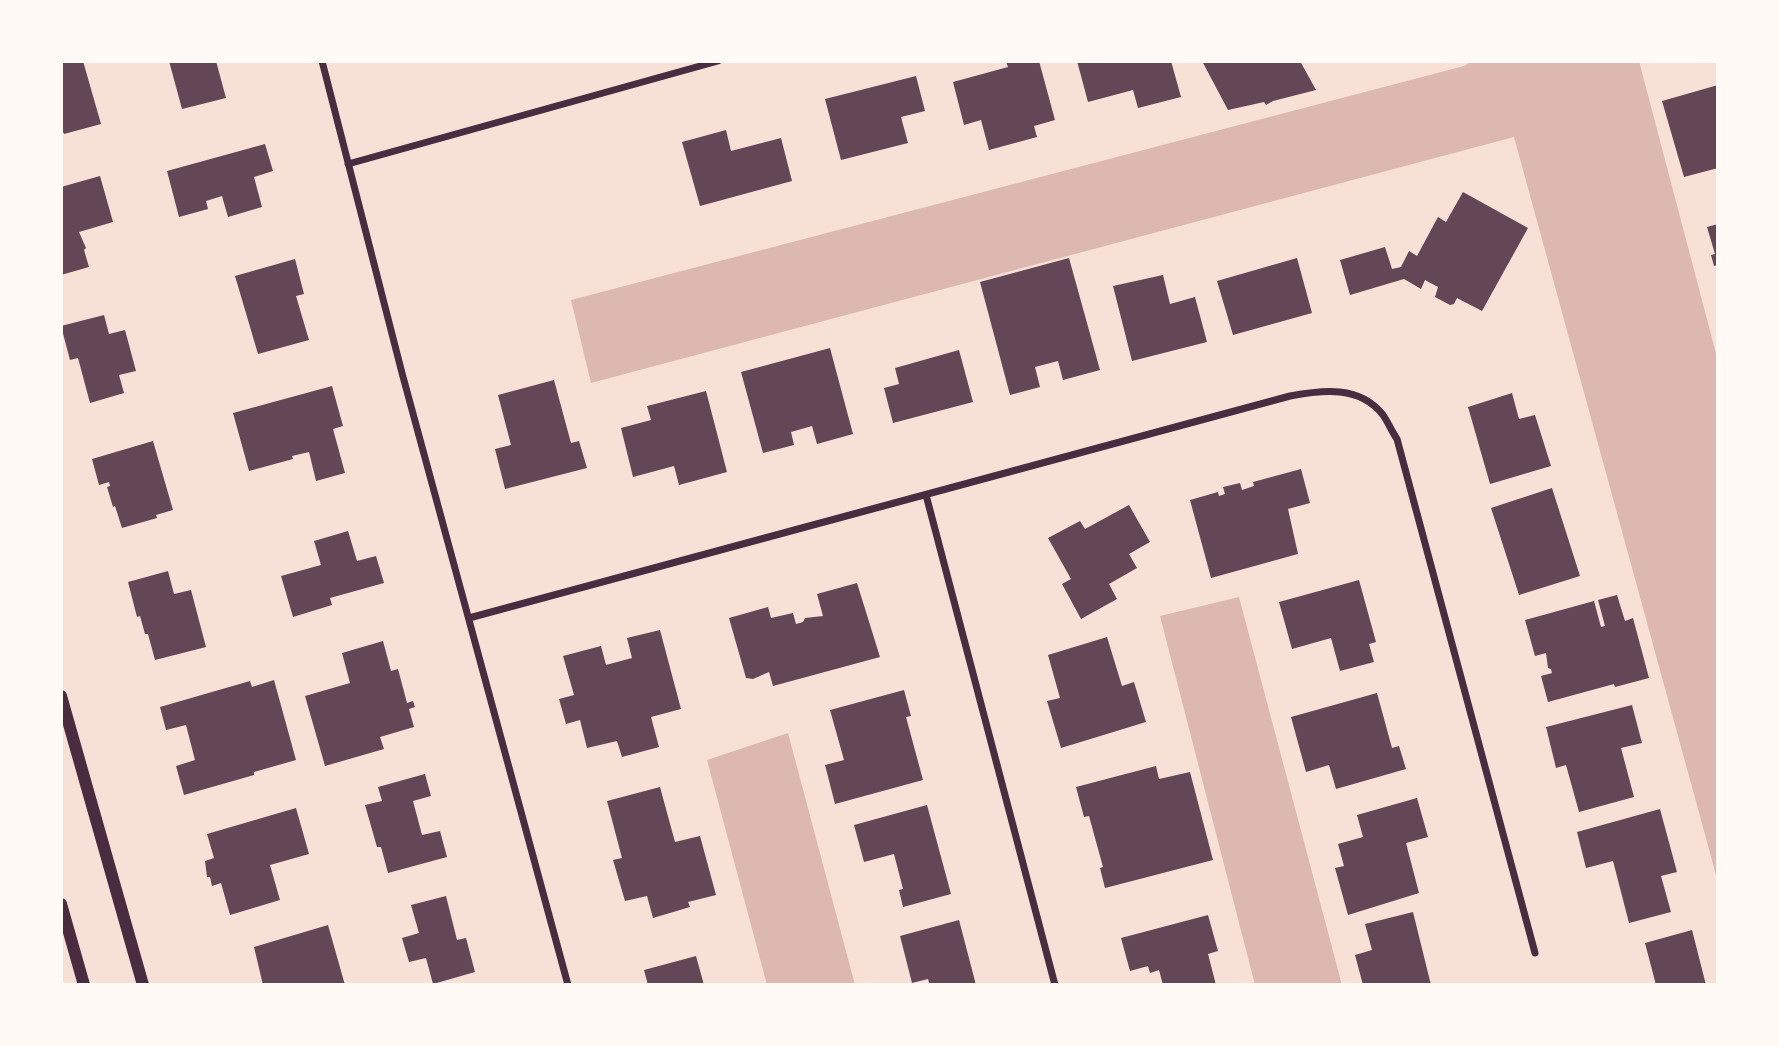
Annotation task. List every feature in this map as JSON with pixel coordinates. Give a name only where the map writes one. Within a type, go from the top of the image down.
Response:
[{"type":"street","points":[[322,61],[568,985]]},
{"type":"street","points":[[348,164],[718,61]]},
{"type":"street","points":[[469,618],[1290,396],[1321,390],[1354,393],[1381,413],[1397,439],[1535,953]]},
{"type":"street","points":[[926,495],[1055,985]]},
{"type":"street","points":[[61,696],[143,985]]},
{"type":"street","points":[[61,904],[84,985]]},
{"type":"shaded area","points":[[1473,61],[1639,61],[1718,361],[1718,882],[1514,137],[591,383],[571,300],[1464,66]]},
{"type":"shaded area","points":[[1239,597],[1342,985],[1255,985],[1160,616]]},
{"type":"shaded area","points":[[788,733],[855,985],[767,985],[707,760]]},
{"type":"building","points":[[61,61],[83,61],[101,124],[64,134],[61,127]]},
{"type":"building","points":[[169,61],[216,61],[226,98],[182,109]]},
{"type":"building","points":[[1006,61],[1039,61],[1055,120],[1034,126],[1037,137],[989,150],[981,120],[964,125],[953,82],[1008,67]]},
{"type":"building","points":[[1077,61],[1171,61],[1181,97],[1138,108],[1133,90],[1088,102]]},
{"type":"building","points":[[1202,61],[1300,61],[1316,90],[1266,105],[1264,102],[1228,110]]},
{"type":"building","points":[[916,76],[925,111],[901,117],[908,143],[841,160],[825,99]]},
{"type":"building","points":[[1718,85],[1718,168],[1684,177],[1662,101]]},
{"type":"building","points":[[726,130],[731,151],[781,138],[792,181],[700,206],[682,142]]},
{"type":"building","points":[[265,144],[273,171],[254,177],[262,207],[228,217],[222,196],[206,201],[208,209],[179,217],[167,171]]},
{"type":"building","points":[[100,176],[113,222],[79,232],[86,248],[84,250],[89,267],[61,275],[61,187]]},
{"type":"building","points":[[1463,192],[1528,228],[1482,311],[1457,298],[1454,304],[1450,305],[1435,297],[1438,287],[1425,280],[1421,289],[1404,279],[1350,295],[1340,260],[1385,247],[1392,269],[1401,267],[1409,251],[1417,256],[1438,217],[1446,222]]},
{"type":"building","points":[[1718,224],[1718,265],[1714,266],[1711,255],[1715,254],[1707,227]]},
{"type":"building","points":[[1069,258],[1100,370],[1063,380],[1058,361],[1035,367],[1040,387],[1010,395],[980,282]]},
{"type":"building","points":[[1297,258],[1312,313],[1233,335],[1217,281]]},
{"type":"building","points":[[295,259],[304,294],[296,296],[309,340],[258,354],[235,276]]},
{"type":"building","points":[[1163,275],[1170,304],[1195,297],[1207,342],[1132,361],[1113,286]]},
{"type":"building","points":[[104,315],[109,334],[125,330],[136,371],[119,375],[124,393],[90,403],[78,358],[70,360],[61,326]]},
{"type":"building","points":[[830,348],[853,434],[817,444],[812,426],[791,432],[794,445],[763,453],[741,372]]},
{"type":"building","points":[[959,350],[973,402],[893,423],[884,388],[899,384],[895,368]]},
{"type":"building","points":[[554,380],[571,443],[579,441],[587,468],[505,489],[495,449],[511,445],[498,395]]},
{"type":"building","points":[[332,386],[343,426],[333,429],[345,473],[316,481],[309,452],[249,471],[233,413]]},
{"type":"building","points":[[706,391],[727,472],[679,485],[674,466],[633,477],[621,428],[651,420],[647,406]]},
{"type":"building","points":[[1512,393],[1519,419],[1535,415],[1551,466],[1490,484],[1468,407]]},
{"type":"building","points":[[153,441],[173,510],[156,515],[157,518],[122,528],[107,487],[110,486],[109,482],[99,485],[92,459]]},
{"type":"building","points":[[1301,469],[1310,503],[1288,509],[1298,554],[1211,578],[1190,500],[1218,492],[1219,496],[1225,494],[1223,487],[1240,483],[1242,490],[1254,486],[1253,482]]},
{"type":"building","points":[[1552,488],[1580,576],[1519,595],[1491,508]]},
{"type":"building","points":[[1129,505],[1150,542],[1129,554],[1137,568],[1109,584],[1117,599],[1081,619],[1062,584],[1071,579],[1048,538],[1080,521],[1085,529]]},
{"type":"building","points":[[348,531],[357,561],[376,556],[384,583],[330,598],[332,605],[293,617],[281,576],[321,565],[314,541]]},
{"type":"building","points":[[168,571],[174,594],[191,590],[206,647],[155,660],[148,634],[145,634],[140,616],[137,617],[128,582]]},
{"type":"building","points":[[1359,580],[1376,642],[1369,644],[1374,662],[1340,671],[1331,638],[1292,649],[1279,602]]},
{"type":"building","points":[[857,583],[880,657],[773,686],[769,672],[753,679],[746,678],[729,618],[768,607],[771,618],[793,613],[796,624],[803,622],[805,618],[823,616],[817,594]]},
{"type":"building","points":[[1617,595],[1625,621],[1633,618],[1649,678],[1615,687],[1614,684],[1548,702],[1541,676],[1552,673],[1551,669],[1548,668],[1546,653],[1535,656],[1525,620],[1594,601],[1601,627],[1605,626],[1598,600]]},
{"type":"building","points":[[660,630],[681,709],[651,717],[659,747],[622,757],[617,741],[587,748],[580,720],[566,724],[559,699],[574,695],[563,656],[601,646],[606,665],[632,658],[627,638]]},
{"type":"building","points":[[1107,637],[1122,686],[1134,682],[1146,722],[1061,748],[1047,701],[1060,698],[1048,655]]},
{"type":"building","points":[[383,641],[391,671],[398,669],[407,703],[413,701],[415,707],[409,709],[414,727],[380,737],[384,749],[325,766],[305,696],[350,683],[342,653]]},
{"type":"building","points":[[274,680],[296,760],[184,795],[176,766],[195,760],[186,725],[166,730],[160,707],[250,681],[252,687]]},
{"type":"building","points":[[904,690],[911,716],[906,717],[923,780],[835,804],[825,765],[844,760],[830,710]]},
{"type":"building","points":[[1377,693],[1392,748],[1399,746],[1406,769],[1336,789],[1329,765],[1306,772],[1291,717]]},
{"type":"building","points":[[1632,705],[1642,743],[1621,748],[1634,797],[1579,812],[1566,765],[1556,768],[1546,727]]},
{"type":"building","points":[[1156,766],[1159,779],[1190,772],[1213,860],[1105,888],[1100,868],[1103,867],[1089,816],[1084,817],[1076,787]]},
{"type":"building","points":[[425,774],[431,796],[413,801],[422,835],[440,831],[447,857],[388,873],[365,805],[382,801],[378,787]]},
{"type":"building","points":[[660,787],[675,842],[700,836],[716,895],[688,902],[690,907],[653,918],[647,896],[625,901],[613,860],[622,858],[607,801]]},
{"type":"building","points":[[1417,798],[1428,837],[1406,843],[1419,893],[1348,915],[1335,868],[1344,866],[1338,844],[1363,837],[1357,815]]},
{"type":"building","points":[[927,805],[951,894],[903,907],[899,890],[903,889],[894,854],[864,862],[854,825]]},
{"type":"building","points":[[296,808],[309,854],[270,865],[280,900],[230,915],[221,883],[212,886],[210,877],[207,877],[205,861],[214,858],[207,834]]},
{"type":"building","points":[[1660,809],[1677,872],[1661,876],[1671,912],[1629,923],[1613,861],[1586,868],[1577,832]]},
{"type":"building","points":[[446,896],[457,940],[466,938],[475,972],[433,984],[426,958],[409,962],[402,938],[419,933],[411,905]]},
{"type":"building","points":[[1413,912],[1431,985],[1363,985],[1355,955],[1372,950],[1365,924]]},
{"type":"building","points":[[1208,915],[1218,951],[1208,954],[1216,985],[1163,985],[1159,970],[1150,973],[1148,966],[1130,971],[1121,938]]},
{"type":"building","points":[[959,920],[976,985],[930,985],[928,979],[912,983],[900,936]]},
{"type":"building","points":[[328,925],[345,985],[263,985],[254,947]]},
{"type":"building","points":[[1692,930],[1706,985],[1656,985],[1645,943]]},
{"type":"building","points":[[696,956],[704,985],[648,985],[644,970]]}]
